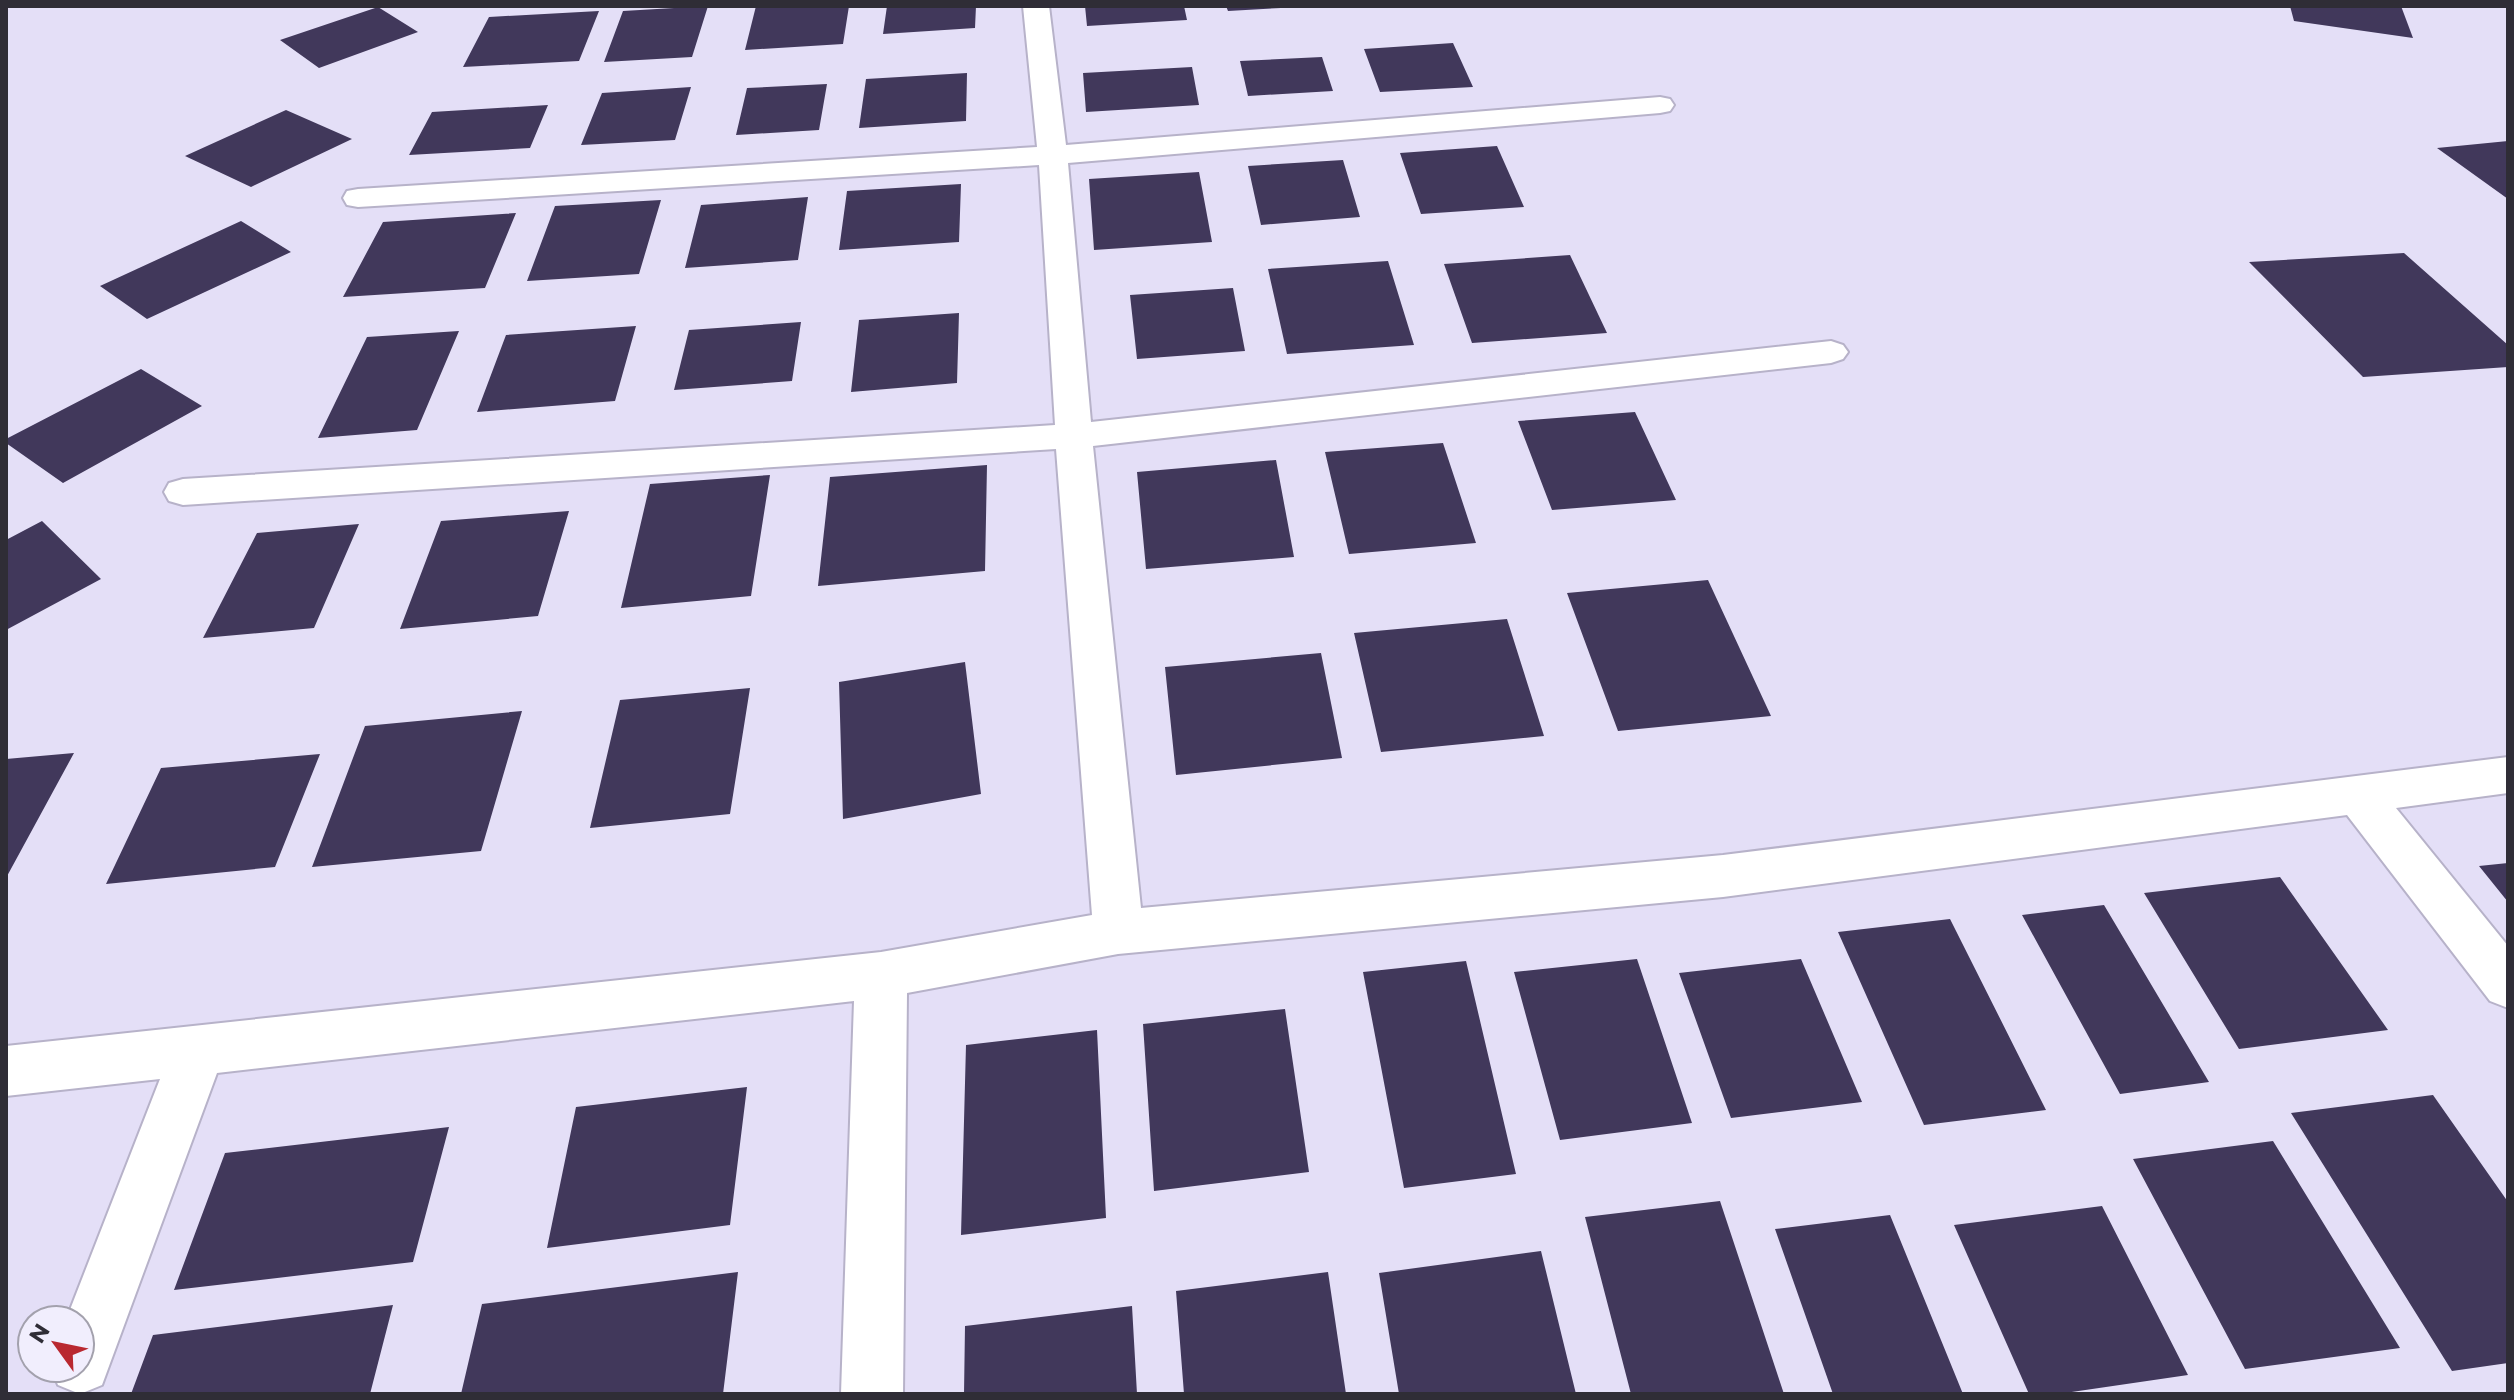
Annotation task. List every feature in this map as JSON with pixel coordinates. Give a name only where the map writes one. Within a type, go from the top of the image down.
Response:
[{"type":"street","points":[[1036,6],[1053,155],[1074,436],[1118,932]]},
{"type":"street","points":[[358,198],[1053,155],[1660,105]]},
{"type":"street","points":[[183,492],[1074,436],[1831,352]]},
{"type":"street","points":[[6,1071],[881,975],[1118,932],[1723,876],[2508,775]]},
{"type":"street","points":[[2357,793],[2508,985]]},
{"type":"street","points":[[872,1394],[881,975]]},
{"type":"street","points":[[96,1321],[198,1051]]},
{"type":"building","points":[[708,6],[692,57],[604,62],[623,11]]},
{"type":"building","points":[[756,6],[849,6],[843,44],[745,50]]},
{"type":"building","points":[[887,6],[976,6],[975,28],[883,34]]},
{"type":"building","points":[[1085,6],[1184,6],[1187,20],[1087,26]]},
{"type":"building","points":[[1226,6],[1281,6],[1281,8],[1228,11]]},
{"type":"building","points":[[2290,6],[2401,6],[2413,38],[2294,21]]},
{"type":"building","points":[[378,7],[418,32],[319,68],[280,40]]},
{"type":"building","points":[[599,11],[579,61],[463,67],[489,17]]},
{"type":"building","points":[[1453,43],[1473,87],[1380,92],[1364,49]]},
{"type":"building","points":[[1322,57],[1333,91],[1248,96],[1240,61]]},
{"type":"building","points":[[1192,67],[1199,105],[1086,112],[1083,73]]},
{"type":"building","points":[[967,73],[966,121],[859,128],[866,79]]},
{"type":"building","points":[[827,84],[819,130],[736,135],[747,88]]},
{"type":"building","points":[[691,87],[675,140],[581,145],[602,93]]},
{"type":"building","points":[[548,105],[530,148],[409,155],[432,112]]},
{"type":"building","points":[[286,110],[352,139],[251,187],[185,156]]},
{"type":"building","points":[[2508,141],[2508,199],[2437,148]]},
{"type":"building","points":[[1497,146],[1524,207],[1421,214],[1400,153]]},
{"type":"building","points":[[1343,160],[1360,217],[1261,225],[1248,166]]},
{"type":"building","points":[[1199,172],[1212,242],[1094,250],[1089,179]]},
{"type":"building","points":[[961,184],[959,242],[839,250],[847,191]]},
{"type":"building","points":[[808,197],[798,260],[685,268],[701,205]]},
{"type":"building","points":[[661,200],[639,274],[527,281],[555,206]]},
{"type":"building","points":[[516,213],[485,288],[343,297],[383,222]]},
{"type":"building","points":[[241,221],[291,252],[147,319],[100,286]]},
{"type":"building","points":[[2404,253],[2508,345],[2508,367],[2363,377],[2249,262]]},
{"type":"building","points":[[1570,255],[1607,333],[1472,343],[1444,264]]},
{"type":"building","points":[[1388,261],[1414,345],[1287,354],[1268,269]]},
{"type":"building","points":[[1233,288],[1245,351],[1137,359],[1130,295]]},
{"type":"building","points":[[959,313],[957,383],[851,392],[859,320]]},
{"type":"building","points":[[801,322],[792,381],[674,390],[689,330]]},
{"type":"building","points":[[636,326],[615,401],[477,412],[506,335]]},
{"type":"building","points":[[459,331],[417,430],[318,438],[367,337]]},
{"type":"building","points":[[141,369],[202,406],[63,483],[6,443],[6,439]]},
{"type":"building","points":[[1635,412],[1676,500],[1552,510],[1518,421]]},
{"type":"building","points":[[1443,443],[1476,543],[1349,554],[1325,452]]},
{"type":"building","points":[[1276,460],[1294,557],[1146,569],[1137,472]]},
{"type":"building","points":[[987,465],[985,571],[818,586],[830,477]]},
{"type":"building","points":[[770,475],[751,596],[621,608],[650,484]]},
{"type":"building","points":[[569,511],[538,616],[400,629],[441,521]]},
{"type":"building","points":[[42,521],[101,579],[6,630],[6,540]]},
{"type":"building","points":[[359,524],[314,628],[203,638],[257,533]]},
{"type":"building","points":[[1708,580],[1771,716],[1618,731],[1567,593]]},
{"type":"building","points":[[1507,619],[1544,736],[1381,752],[1354,633]]},
{"type":"building","points":[[1321,653],[1342,758],[1176,775],[1165,667]]},
{"type":"building","points":[[965,662],[981,794],[843,819],[839,682]]},
{"type":"building","points":[[750,688],[730,814],[590,828],[620,700]]},
{"type":"building","points":[[522,711],[481,851],[312,867],[365,726]]},
{"type":"building","points":[[74,753],[6,878],[6,759]]},
{"type":"building","points":[[320,754],[275,867],[106,884],[161,768]]},
{"type":"building","points":[[2508,863],[2508,902],[2479,866]]},
{"type":"building","points":[[2280,877],[2388,1030],[2239,1049],[2144,893]]},
{"type":"building","points":[[2104,905],[2209,1082],[2120,1094],[2022,915]]},
{"type":"building","points":[[1950,919],[2046,1110],[1924,1125],[1838,932]]},
{"type":"building","points":[[1637,959],[1692,1123],[1560,1140],[1514,972]]},
{"type":"building","points":[[1801,959],[1862,1102],[1731,1118],[1679,973]]},
{"type":"building","points":[[1466,961],[1516,1174],[1404,1188],[1363,972]]},
{"type":"building","points":[[1285,1009],[1309,1172],[1154,1191],[1143,1024]]},
{"type":"building","points":[[1097,1030],[1106,1218],[961,1235],[966,1045]]},
{"type":"building","points":[[747,1087],[730,1225],[547,1248],[576,1107]]},
{"type":"building","points":[[2433,1095],[2508,1202],[2508,1363],[2452,1371],[2291,1113]]},
{"type":"building","points":[[449,1127],[413,1262],[174,1290],[225,1153]]},
{"type":"building","points":[[2273,1141],[2400,1348],[2245,1369],[2133,1159]]},
{"type":"building","points":[[1720,1201],[1784,1394],[1631,1394],[1585,1217]]},
{"type":"building","points":[[2102,1206],[2188,1375],[2058,1394],[2029,1394],[1954,1225]]},
{"type":"building","points":[[1890,1215],[1963,1394],[1833,1394],[1775,1229]]},
{"type":"building","points":[[1541,1251],[1576,1394],[1399,1394],[1379,1273]]},
{"type":"building","points":[[738,1272],[723,1394],[461,1394],[482,1304]]},
{"type":"building","points":[[1328,1272],[1346,1394],[1184,1394],[1176,1291]]},
{"type":"building","points":[[393,1305],[370,1394],[131,1394],[153,1335]]},
{"type":"building","points":[[1132,1306],[1137,1394],[964,1394],[965,1326]]}]
